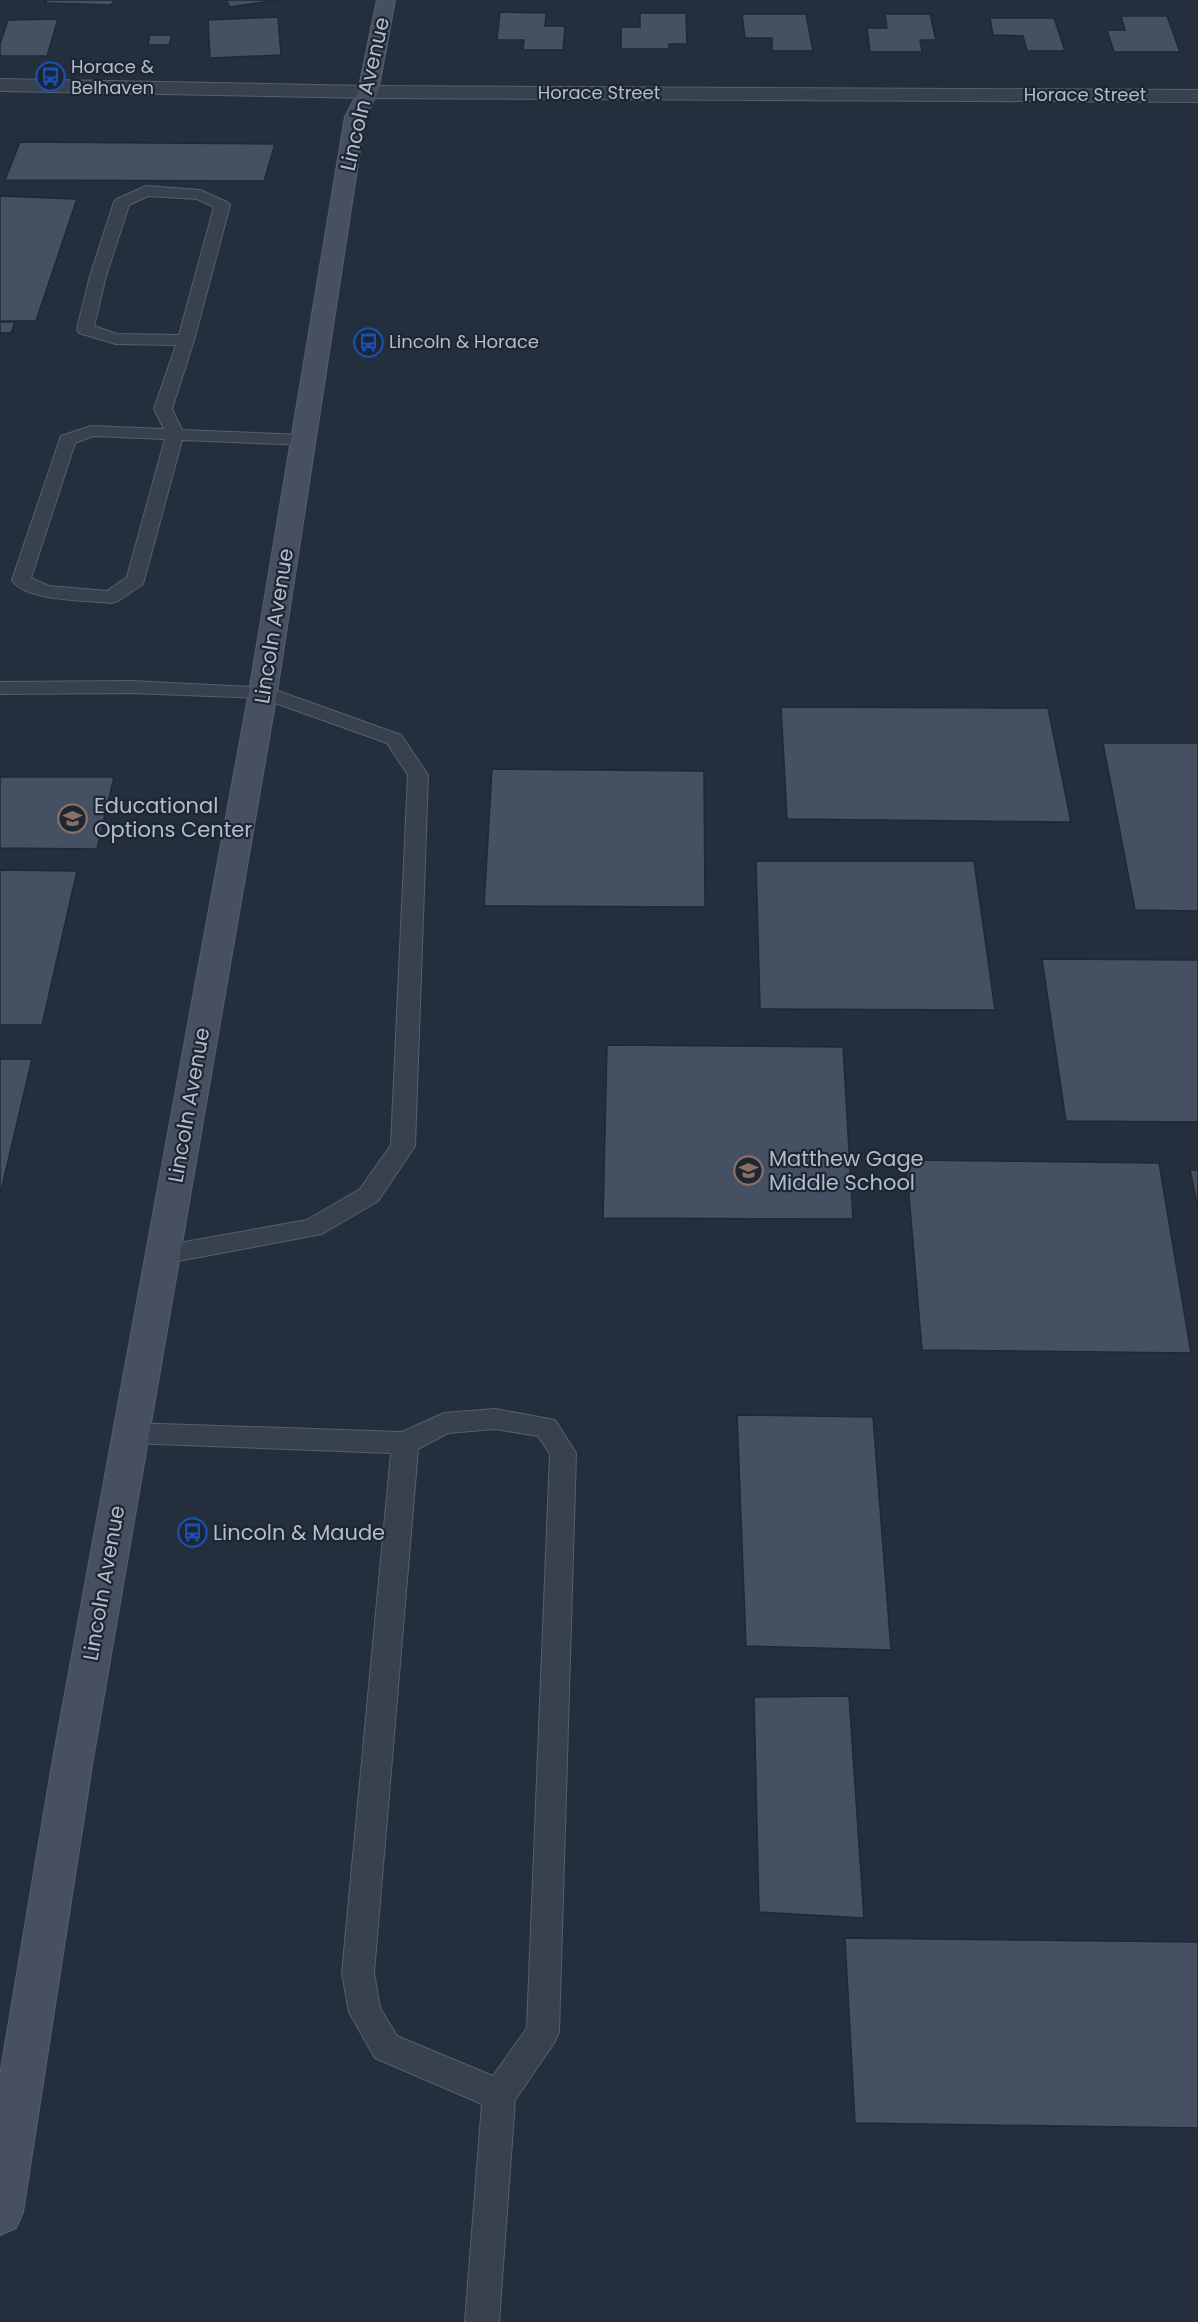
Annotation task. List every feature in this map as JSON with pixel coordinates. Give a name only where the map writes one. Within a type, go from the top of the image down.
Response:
[{"type":"street","name":"Lincoln Avenue","points":[[0,2212],[75,1747],[263,692],[355,117],[368,92],[386,0]]},
{"type":"street","name":"Horace Street","points":[[0,85],[368,92],[1198,96]]},
{"type":"lane","points":[[186,340],[116,339],[85,329],[98,276],[122,202],[146,191],[200,195],[222,205],[186,340],[163,409],[175,434],[136,580],[111,597],[45,591],[21,580],[67,440],[91,431],[175,434],[304,440]]},
{"type":"lane","points":[[0,688],[132,687],[263,692],[394,739],[418,775],[404,1146],[369,1195],[313,1228],[162,1255]]},
{"type":"lane","points":[[131,1433],[405,1443],[444,1423],[495,1419],[546,1427],[563,1453],[543,2032],[499,2095],[482,2322]]},
{"type":"lane","points":[[405,1443],[358,1973],[365,2012],[386,2047],[499,2095]]},
{"type":"building","points":[[47,0],[114,0],[111,5],[45,3]]},
{"type":"building","points":[[226,0],[279,0],[230,7]]},
{"type":"building","points":[[500,12],[546,13],[545,26],[565,26],[563,50],[523,50],[524,40],[497,40]]},
{"type":"building","points":[[640,13],[686,13],[687,44],[669,44],[669,49],[621,49],[621,27],[640,27]]},
{"type":"building","points":[[742,14],[806,14],[813,51],[772,51],[772,38],[745,38]]},
{"type":"building","points":[[885,14],[930,14],[936,40],[920,40],[922,52],[870,52],[867,28],[887,28]]},
{"type":"building","points":[[1121,16],[1167,16],[1180,52],[1114,52],[1107,30],[1125,30]]},
{"type":"building","points":[[278,17],[281,55],[210,58],[208,20]]},
{"type":"building","points":[[990,18],[1054,18],[1065,51],[1027,51],[1023,36],[993,35]]},
{"type":"building","points":[[58,19],[47,56],[0,56],[0,44],[8,20]]},
{"type":"building","points":[[150,35],[172,35],[169,45],[148,45]]},
{"type":"building","points":[[20,142],[275,144],[264,181],[5,180]]},
{"type":"building","points":[[0,196],[77,199],[36,321],[0,321]]},
{"type":"building","points":[[0,322],[15,322],[11,333],[0,333]]},
{"type":"building","points":[[781,707],[1048,708],[1071,822],[787,819]]},
{"type":"building","points":[[1103,743],[1198,743],[1198,911],[1135,910]]},
{"type":"building","points":[[492,769],[704,771],[705,907],[484,906]]},
{"type":"building","name":"Educational Options Center","points":[[0,777],[114,777],[97,849],[0,848]]},
{"type":"building","points":[[756,861],[974,861],[995,1010],[760,1009]]},
{"type":"building","name":"Educational Options Center","points":[[0,870],[77,871],[42,1025],[0,1025]]},
{"type":"building","points":[[1042,959],[1198,960],[1198,1122],[1066,1121]]},
{"type":"building","points":[[607,1045],[843,1047],[853,1219],[603,1218]]},
{"type":"building","points":[[0,1059],[32,1059],[0,1195]]},
{"type":"building","points":[[906,1160],[1159,1163],[1191,1353],[922,1350]]},
{"type":"building","points":[[1190,1170],[1198,1170],[1198,1208]]},
{"type":"building","points":[[737,1415],[873,1417],[891,1650],[746,1646]]},
{"type":"building","points":[[849,1696],[864,1918],[759,1912],[754,1697]]},
{"type":"building","points":[[845,1938],[1198,1942],[1198,2128],[855,2123]]},
{"type":"place","name":"Horace & Belhaven","points":[[50,77]]},
{"type":"place","name":"Lincoln & Horace","points":[[368,342]]},
{"type":"place","name":"Educational Options Center","points":[[73,818]]},
{"type":"place","name":"Matthew Gage Middle School","points":[[748,1171]]},
{"type":"place","name":"Lincoln & Maude","points":[[192,1533]]}]
